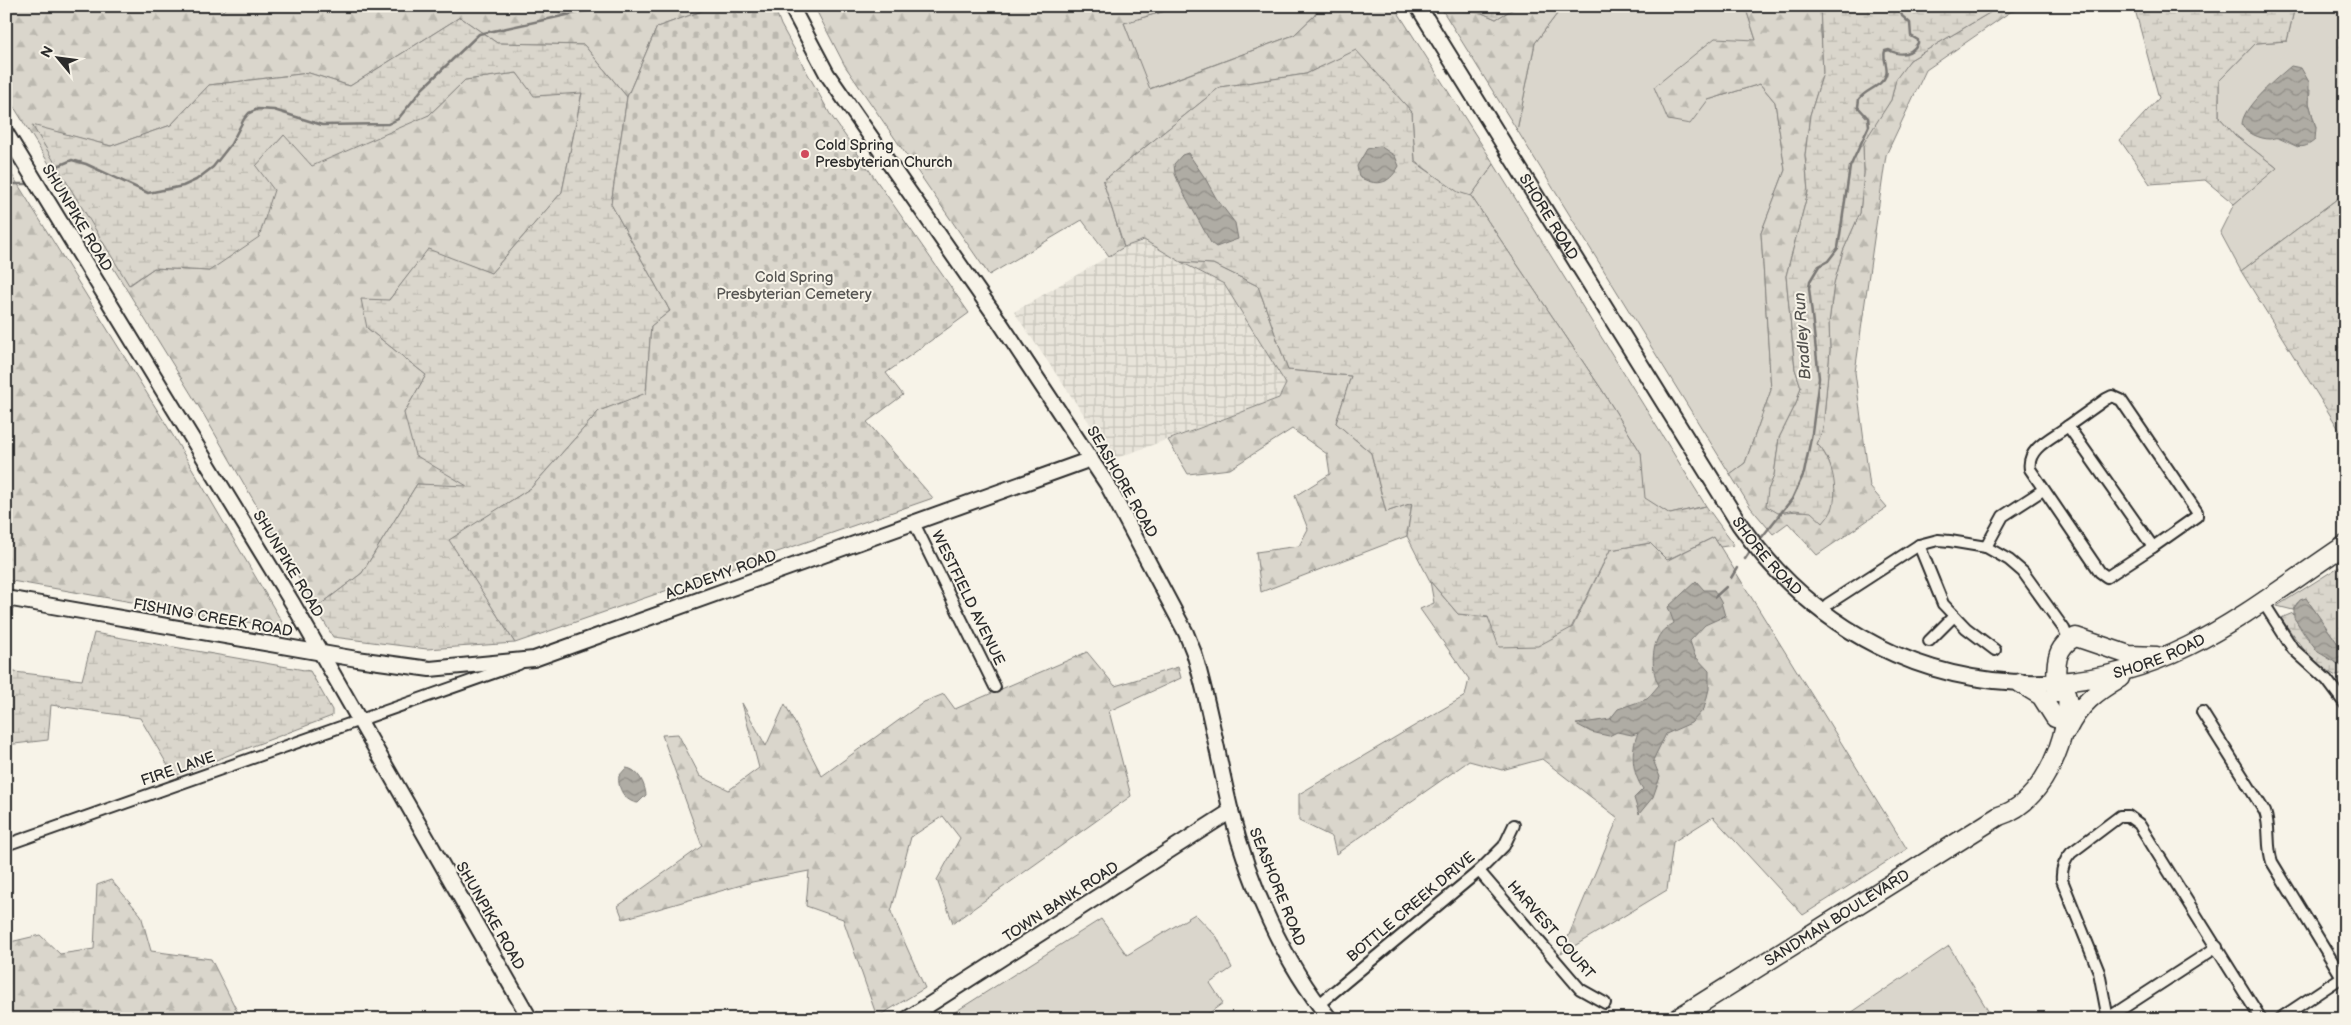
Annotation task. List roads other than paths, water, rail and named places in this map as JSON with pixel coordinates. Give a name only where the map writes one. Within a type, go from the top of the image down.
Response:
[{"type":"highway","name":"SHORE ROAD","points":[[2056,682],[2099,677],[2135,668],[2168,656],[2215,633],[2263,602],[2345,544]]},
{"type":"highway","points":[[2056,682],[2058,653],[2069,640],[2082,638],[2129,655],[2168,656]]},
{"type":"highway","points":[[2060,746],[2073,718],[2084,702],[2099,690],[2135,668]]},
{"type":"highway","name":"SANDMAN BOULEVARD","points":[[1999,816],[2027,784],[2039,765],[2048,745],[2055,718],[2056,682]]},
{"type":"highway","name":"SANDMAN BOULEVARD","points":[[1676,1019],[1999,816],[2011,812],[2038,785],[2051,766],[2060,746],[2067,701],[2065,689],[2056,682]]},
{"type":"highway","points":[[2020,683],[2041,696],[2055,718]]},
{"type":"main road","name":"SHORE ROAD","points":[[1418,6],[1740,525],[1770,564],[1821,612],[1871,643],[1922,664],[1977,678],[2020,683],[2056,682]]},
{"type":"street","name":"SEASHORE ROAD","points":[[791,6],[815,54],[850,108],[1000,321],[1091,459],[1126,519],[1186,633],[1194,653],[1231,811],[1257,890],[1295,970],[1318,1005],[1330,1019]]},
{"type":"street","name":"SHUNPIKE ROAD","points":[[6,133],[321,653],[530,1019]]},
{"type":"street","points":[[2112,396],[2121,400],[2198,512],[2197,516],[2111,576],[2104,576],[2030,470],[2032,454],[2068,426],[2106,398],[2112,396]]},
{"type":"street","points":[[2068,426],[2153,547]]},
{"type":"street","name":"ACADEMY ROAD","points":[[360,720],[914,524],[1091,459]]},
{"type":"street","points":[[1986,547],[2003,516],[2043,490]]},
{"type":"street","name":"WESTFIELD AVENUE","points":[[914,524],[995,687]]},
{"type":"street","points":[[1821,612],[1828,604],[1919,545],[1938,540],[1950,541],[1986,547],[2009,560],[2023,572],[2064,629],[2069,640]]},
{"type":"street","points":[[1919,545],[1943,604],[1953,617],[1995,650]]},
{"type":"street","name":"FISHING CREEK ROAD","points":[[6,598],[321,653],[430,669],[534,659]]},
{"type":"street","points":[[2263,602],[2293,649],[2327,680],[2345,704]]},
{"type":"street","points":[[1929,641],[1953,617]]},
{"type":"street","points":[[2202,712],[2264,812],[2268,821],[2269,853],[2272,862],[2344,976],[2279,1019]]},
{"type":"street","name":"FIRE LANE","points":[[6,845],[360,720]]},
{"type":"street","name":"TOWN BANK ROAD","points":[[907,1019],[1231,811]]},
{"type":"street","points":[[2217,947],[2108,1018],[2099,972],[2062,880],[2066,858],[2119,812],[2138,824],[2217,947],[2261,1019]]},
{"type":"street","name":"BOTTLE CREEK DRIVE","points":[[1318,1005],[1479,870],[1504,846],[1514,825]]},
{"type":"street","name":"HARVEST COURT","points":[[1479,870],[1580,989],[1606,1003]]},
{"type":"water","points":[[2291,66],[2301,68],[2309,82],[2309,103],[2316,128],[2315,140],[2304,146],[2296,145],[2283,139],[2258,137],[2250,133],[2242,124],[2248,109],[2254,101]]},
{"type":"water","points":[[1380,146],[1395,156],[1399,166],[1395,173],[1386,181],[1376,183],[1359,177],[1357,166],[1367,149]]},
{"type":"water","points":[[1188,153],[1216,198],[1235,223],[1238,239],[1216,247],[1211,243],[1175,174],[1174,164],[1182,155]]},
{"type":"water","points":[[1696,581],[1704,590],[1714,590],[1721,602],[1725,616],[1705,625],[1690,641],[1695,656],[1709,671],[1709,689],[1704,709],[1691,723],[1666,734],[1653,760],[1660,777],[1653,797],[1639,814],[1634,798],[1643,789],[1636,776],[1633,762],[1635,740],[1638,733],[1632,735],[1617,732],[1609,736],[1591,732],[1576,724],[1610,719],[1618,709],[1647,699],[1659,685],[1656,680],[1653,659],[1655,644],[1658,638],[1665,629],[1674,623],[1668,607]]},
{"type":"water","points":[[2306,598],[2345,654],[2345,668],[2318,652],[2294,618],[2294,608],[2300,600]]},
{"type":"water","points":[[626,768],[637,774],[644,786],[646,795],[638,803],[629,800],[623,794],[619,785],[619,776]]},
{"type":"waterway","points":[[544,6],[567,14]]},
{"type":"waterway","points":[[50,177],[58,166],[72,160],[86,164],[148,193],[183,186],[196,180],[213,167],[231,144],[244,119],[249,113],[258,109],[274,110],[322,125],[388,124],[398,119],[423,88],[479,34],[609,6]]},
{"type":"waterway","name":"Bradley Run","points":[[1762,537],[1792,499],[1804,473],[1812,433],[1819,378],[1809,288],[1810,281],[1819,266],[1828,261],[1838,248],[1850,167],[1869,126],[1868,118],[1858,107],[1859,99],[1884,79],[1887,72],[1884,57],[1885,51],[1889,50],[1901,54],[1909,52],[1918,43],[1918,40],[1911,36],[1910,23],[1902,16],[1899,6]]},
{"type":"waterway","points":[[6,184],[29,184]]},
{"type":"waterway","name":"Bradley Run","points":[[1745,559],[1749,553]]},
{"type":"waterway","name":"Bradley Run","points":[[1731,578],[1737,568]]},
{"type":"waterway","name":"Bradley Run","points":[[1715,597],[1726,587]]},
{"type":"place","name":"Cold Spring Presbyterian Church","points":[[805,154]]},
{"type":"park label","name":"Cold Spring Presbyterian Cemetery","points":[[794,286]]}]
